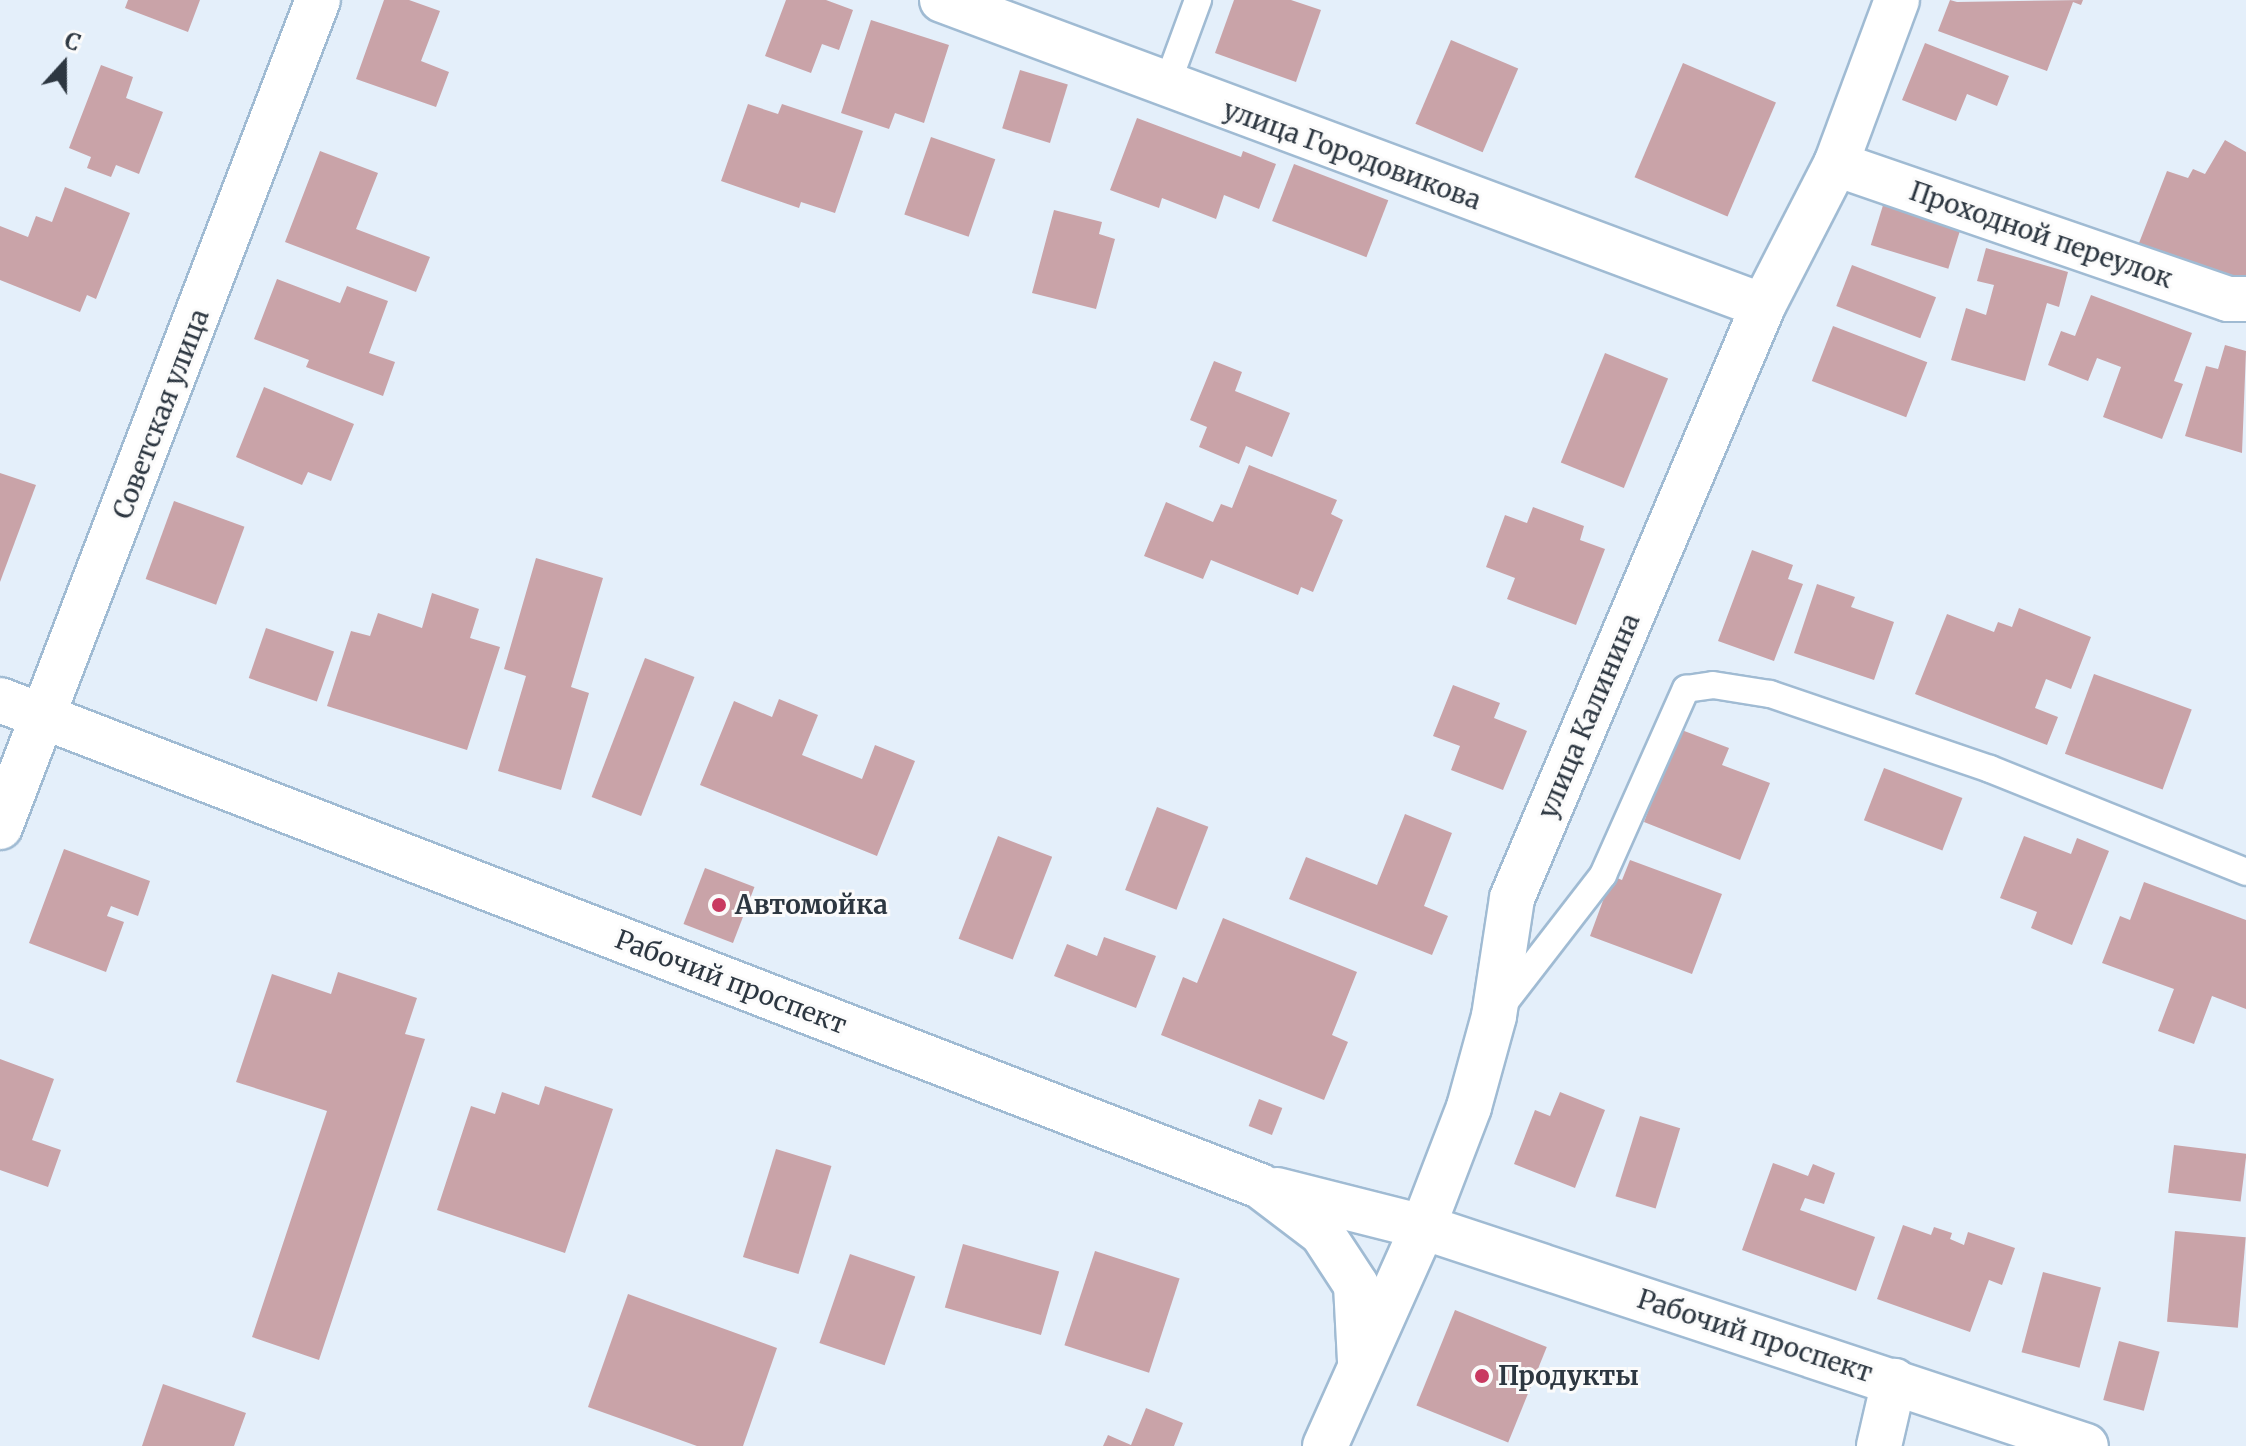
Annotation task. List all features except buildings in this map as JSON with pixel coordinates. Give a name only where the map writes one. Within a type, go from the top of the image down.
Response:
[{"type":"street","name":"Советская улица","points":[[0,827],[46,717],[318,0]]},
{"type":"street","name":"улица Городовикова","points":[[942,0],[1166,87],[1763,306]]},
{"type":"street","name":"улица Калинина","points":[[1325,1446],[1423,1227],[1469,1107],[1494,1016],[1512,898],[1763,306],[1836,164],[1897,0]]},
{"type":"street","name":"Проходной переулок","points":[[1836,164],[2228,299],[2246,299]]},
{"type":"street","name":"Рабочий проспект","points":[[0,700],[1260,1186],[1423,1227],[2086,1446]]},
{"type":"street","name":"Рабочий проспект","points":[[1260,1186],[1322,1233],[1356,1285],[1360,1362]]},
{"type":"street","points":[[1879,1446],[1894,1381]]},
{"type":"lane","points":[[1166,87],[1198,0]]},
{"type":"lane","points":[[1494,1016],[1603,875],[1686,689],[1713,685],[1770,694],[1990,769],[2246,872]]},
{"type":"place","name":"Автомойка","points":[[719,905]]},
{"type":"place","name":"Продукты","points":[[1482,1376]]}]
